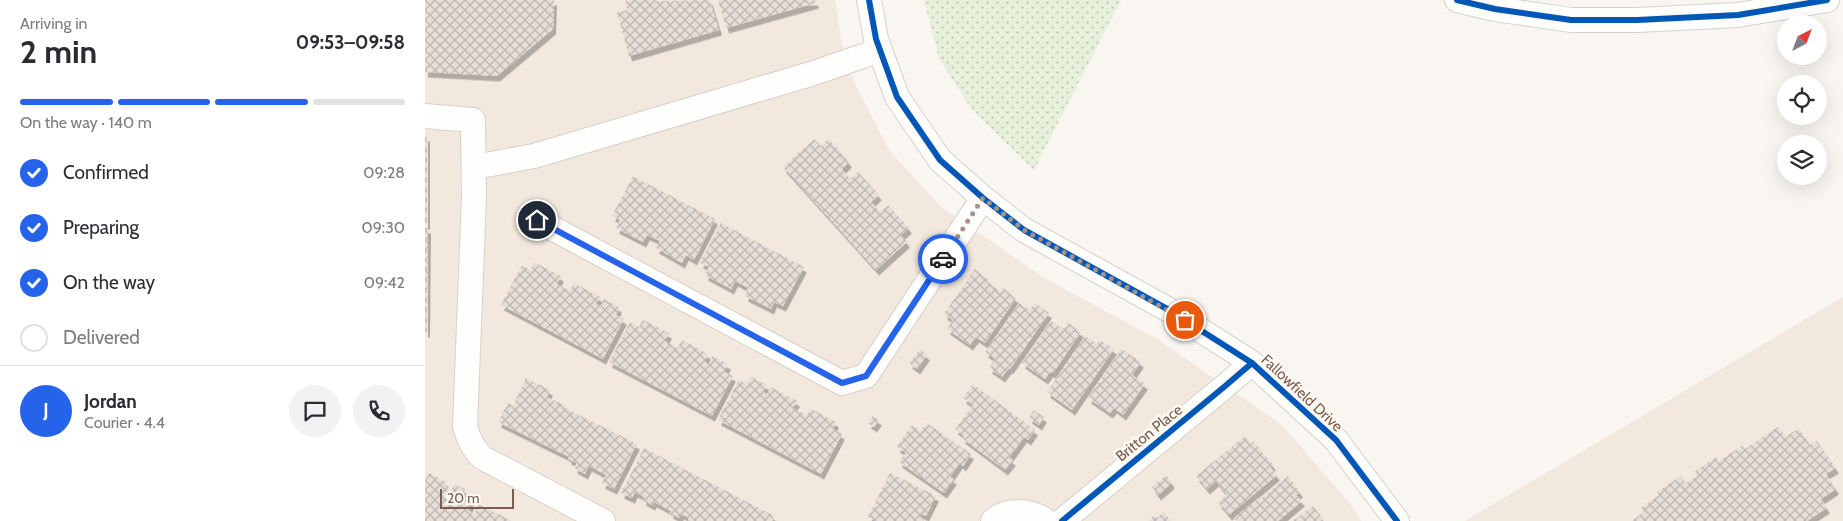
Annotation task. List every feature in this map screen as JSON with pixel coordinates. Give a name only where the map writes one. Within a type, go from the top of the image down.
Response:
[{"type":"street","name":"Fallowfield Drive","points":[[869,0],[876,39],[897,97],[940,160],[983,198],[1024,230],[1169,310],[1251,362],[1336,440],[1397,521]]},
{"type":"street","points":[[1457,0],[1495,9],[1571,20],[1637,20],[1738,15],[1827,0]]},
{"type":"street","points":[[475,167],[534,156],[814,73],[880,50]]},
{"type":"street","points":[[425,116],[473,120],[475,167],[465,426],[468,439],[473,449],[483,458],[603,521]]},
{"type":"street","points":[[537,220],[842,383],[866,376],[983,198]]},
{"type":"street","name":"Britton Place","points":[[1062,521],[1224,387],[1251,362]]},
{"type":"street","points":[[993,521],[1011,512],[1025,512],[1041,517],[1046,521]]},
{"type":"shaded area","points":[[425,0],[835,0],[845,64],[889,150],[940,206],[1044,278],[1157,339],[1282,425],[1351,505],[1361,521],[425,521]]},
{"type":"shaded area","points":[[1843,297],[1843,521],[1465,521]]},
{"type":"green space","points":[[924,0],[1121,0],[1034,170],[973,111],[939,59]]},
{"type":"building","points":[[425,0],[554,0],[553,29],[497,76],[425,72]]},
{"type":"building","points":[[710,0],[719,30],[629,56],[617,12],[627,10],[625,1]]},
{"type":"building","points":[[718,0],[815,0],[816,3],[726,28]]},
{"type":"building","points":[[425,136],[427,136],[427,224],[425,224]]},
{"type":"building","points":[[814,139],[821,146],[829,139],[849,162],[842,169],[850,179],[858,172],[879,195],[871,202],[880,212],[888,205],[909,228],[901,235],[907,242],[876,270],[783,167]]},
{"type":"building","points":[[633,176],[715,219],[694,260],[686,255],[682,263],[656,248],[660,241],[647,235],[643,242],[616,228],[620,220],[612,216]]},
{"type":"building","points":[[721,223],[804,267],[783,306],[774,302],[771,309],[745,296],[748,288],[735,281],[731,289],[705,275],[709,267],[700,263]]},
{"type":"building","points":[[425,228],[428,228],[427,332],[425,332]]},
{"type":"building","points":[[534,262],[561,276],[557,284],[570,291],[574,283],[600,297],[596,304],[600,306],[604,299],[619,307],[616,315],[624,319],[603,359],[501,305],[522,265],[531,270]]},
{"type":"building","points":[[975,269],[988,279],[987,282],[1000,291],[1003,288],[1016,298],[985,343],[976,337],[970,345],[947,329],[953,320],[944,314]]},
{"type":"building","points":[[1019,303],[1030,310],[1035,303],[1049,313],[1010,369],[1002,377],[989,368],[995,359],[985,352]]},
{"type":"building","points":[[643,320],[669,333],[665,341],[678,348],[682,340],[708,354],[705,362],[709,364],[712,356],[728,364],[724,372],[733,376],[712,416],[609,362],[630,322],[639,327]]},
{"type":"building","points":[[1051,321],[1063,329],[1068,323],[1081,332],[1053,373],[1050,372],[1045,379],[1022,363]]},
{"type":"building","points":[[1085,336],[1097,344],[1100,340],[1114,349],[1072,410],[1047,392]]},
{"type":"building","points":[[920,349],[927,355],[917,369],[909,363]]},
{"type":"building","points":[[1121,349],[1141,362],[1132,375],[1145,384],[1123,415],[1114,408],[1110,413],[1088,398]]},
{"type":"building","points":[[751,377],[767,385],[763,392],[767,394],[771,387],[797,401],[793,408],[807,415],[810,408],[836,422],[833,429],[842,434],[821,474],[718,420],[739,380],[748,384]]},
{"type":"building","points":[[526,378],[550,390],[547,397],[566,406],[565,408],[637,444],[614,489],[602,483],[606,475],[589,466],[585,474],[574,468],[577,463],[568,459],[569,457],[498,422],[508,403],[513,406]]},
{"type":"building","points":[[973,384],[1035,430],[1028,440],[1024,437],[1009,458],[1013,460],[1005,470],[962,438],[964,436],[955,429],[973,405],[963,398]]},
{"type":"building","points":[[1034,410],[1044,417],[1039,425],[1029,418]]},
{"type":"building","points":[[873,416],[879,420],[874,427],[868,423]]},
{"type":"building","points":[[927,423],[971,454],[963,466],[960,463],[950,477],[954,479],[944,493],[899,462],[906,453],[897,447],[912,425],[921,431]]},
{"type":"building","points":[[1778,427],[1786,437],[1799,428],[1810,445],[1817,441],[1836,468],[1826,474],[1836,489],[1821,499],[1827,508],[1807,521],[1632,521],[1644,512],[1641,508],[1659,495],[1657,492],[1681,476],[1686,483],[1697,476],[1694,472],[1716,457],[1719,461],[1742,446],[1745,449]]},
{"type":"building","points":[[1245,436],[1251,444],[1253,441],[1273,465],[1270,467],[1277,475],[1229,515],[1218,502],[1227,495],[1216,481],[1207,489],[1196,476]]},
{"type":"building","points":[[644,448],[774,516],[772,521],[691,521],[681,514],[679,518],[670,513],[671,511],[654,502],[652,505],[635,492],[632,498],[621,493]]},
{"type":"building","points":[[429,473],[446,482],[444,486],[451,490],[455,484],[465,489],[462,496],[472,502],[468,510],[474,514],[479,504],[512,521],[425,521],[425,481]]},
{"type":"building","points":[[890,473],[936,496],[926,516],[921,514],[920,517],[924,519],[923,521],[876,521],[868,517]]},
{"type":"building","points":[[1166,475],[1172,483],[1158,495],[1152,487]]},
{"type":"building","points":[[1288,476],[1300,492],[1296,495],[1302,501],[1278,521],[1237,521],[1234,518],[1257,499],[1258,501]]},
{"type":"building","points":[[1313,506],[1323,519],[1320,521],[1293,521]]},
{"type":"building","points":[[1164,512],[1171,521],[1148,521],[1155,515],[1157,518]]},
{"type":"cycle path","points":[[869,0],[876,39],[897,97],[940,160],[983,198],[1024,230],[1169,310],[1252,363],[1336,440],[1397,521]]},
{"type":"cycle path","points":[[1457,0],[1495,9],[1571,20],[1637,20],[1738,15],[1827,0]]},
{"type":"cycle path","points":[[1062,521],[1252,363]]},
{"type":"way so far","points":[[943,259],[983,198],[1024,230],[1185,320]]},
{"type":"route","points":[[537,220],[842,383],[866,376],[943,259]]}]
